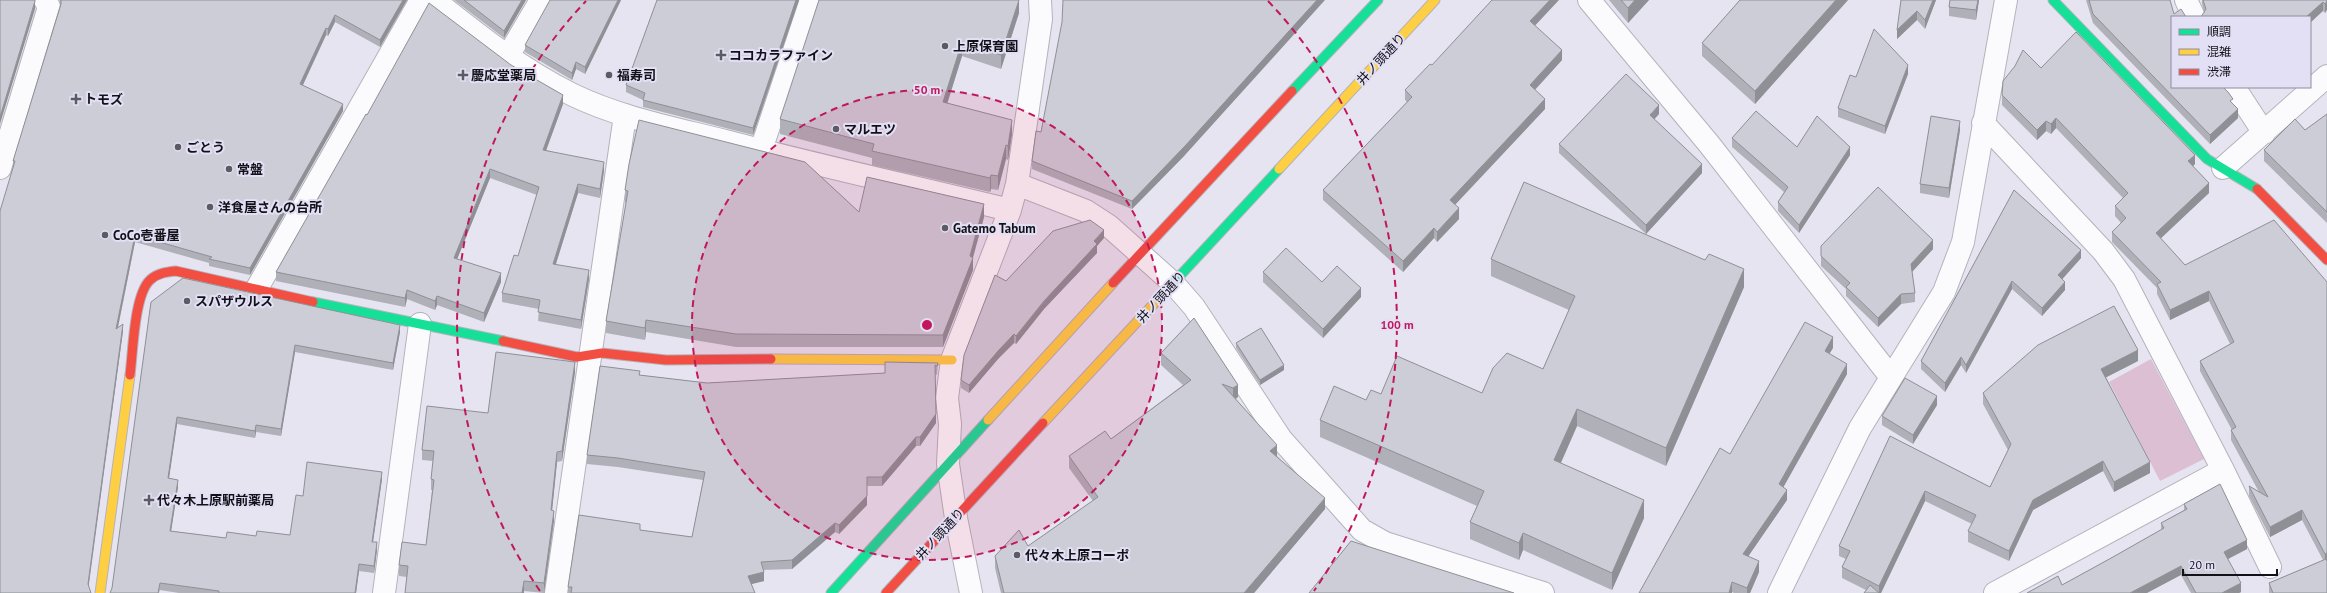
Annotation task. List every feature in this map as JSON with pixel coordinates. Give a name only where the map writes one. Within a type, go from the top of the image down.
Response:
[{"type":"main road","points":[[831,593],[1140,253],[1378,0]]},
{"type":"main road","name":"井ノ頭通り","points":[[886,593],[1174,284],[1435,0]]},
{"type":"main road","points":[[2053,0],[2207,159],[2261,192],[2327,260]]},
{"type":"main road","points":[[100,593],[142,290],[148,281],[156,275],[176,271],[256,290],[577,357],[602,353],[666,360],[823,358],[952,360]]},
{"type":"street","points":[[0,168],[49,8],[44,0]]},
{"type":"street","points":[[256,290],[421,0]]},
{"type":"street","points":[[434,0],[508,56],[574,95],[625,115],[761,150],[1010,210]]},
{"type":"street","points":[[508,56],[540,0]]},
{"type":"street","points":[[761,150],[811,0]]},
{"type":"street","points":[[971,593],[956,518],[948,464],[950,424],[947,398],[952,360],[1010,210],[1017,184],[1041,19],[1040,0]]},
{"type":"street","points":[[1589,0],[1709,144],[1890,376]]},
{"type":"street","points":[[1779,593],[1860,428],[1890,376],[1944,292],[1963,242],[2006,0]]},
{"type":"street","points":[[2186,0],[2194,16]]},
{"type":"street","points":[[2224,168],[2327,76]]},
{"type":"street","points":[[2235,88],[2264,133]]},
{"type":"street","points":[[556,593],[625,115]]},
{"type":"street","points":[[1983,124],[2103,251],[2124,279],[2223,470],[2270,567]]},
{"type":"street","points":[[1017,184],[1086,211],[1108,226],[1174,284],[1194,307],[1281,439],[1362,530],[1385,543],[1543,593]]},
{"type":"street","points":[[384,593],[420,324]]},
{"type":"street","points":[[1995,593],[2223,470]]},
{"type":"shaded area","points":[[2151,359],[2204,459],[2160,481],[2109,382]]},
{"type":"building","points":[[0,0],[35,1],[0,117]]},
{"type":"building","points":[[61,0],[403,0],[380,40],[335,15],[328,29],[326,28],[300,84],[343,104],[250,268],[209,259],[212,257],[135,235],[116,329],[123,324],[88,584],[91,593],[0,593],[0,211],[15,161],[13,161]]},
{"type":"building","points":[[464,0],[522,0],[504,31]]},
{"type":"building","points":[[550,0],[618,0],[585,67],[576,62],[572,73],[525,45]]},
{"type":"building","points":[[657,0],[796,0],[753,128],[643,100],[645,93],[626,85]]},
{"type":"building","points":[[819,0],[1019,0],[1001,55],[962,42],[943,102],[1012,120],[1008,146],[1006,145],[998,176],[991,175],[990,178],[872,151],[874,144],[780,119]]},
{"type":"building","points":[[1063,0],[1317,0],[1185,146],[1132,201],[1032,161],[1036,131],[1041,132],[1062,22]]},
{"type":"building","points":[[1492,0],[1550,0],[1530,21],[1562,50],[1530,85],[1545,99],[1450,200],[1459,208],[1437,232],[1434,228],[1403,261],[1323,190],[1412,97],[1405,90],[1430,64],[1432,65]]},
{"type":"building","points":[[1621,0],[1635,0],[1628,8]]},
{"type":"building","points":[[1740,0],[1836,0],[1755,91],[1702,43]]},
{"type":"building","points":[[1901,0],[1933,0],[1925,20],[1917,11],[1897,30]]},
{"type":"building","points":[[1950,0],[1978,0],[1976,10],[1949,7]]},
{"type":"building","points":[[2089,0],[2170,0],[2174,14],[2181,9],[2185,16],[2171,16],[2171,88],[2224,88],[2233,99],[2230,101],[2238,109],[2210,135],[2093,14]]},
{"type":"building","points":[[2203,0],[2327,0],[2325,4],[2323,2],[2307,16],[2202,16],[2206,9]]},
{"type":"building","points":[[429,3],[511,65],[563,95],[543,150],[604,162],[600,189],[578,184],[553,264],[589,270],[581,320],[538,312],[540,300],[502,293],[514,255],[518,256],[539,187],[490,169],[454,258],[501,273],[484,313],[437,296],[435,301],[407,290],[405,298],[276,272],[366,114],[367,115]]},
{"type":"building","points":[[1874,29],[1908,65],[1885,126],[1838,108],[1850,75],[1856,77]]},
{"type":"building","points":[[2076,32],[2195,155],[2188,161],[2209,183],[2156,233],[2185,265],[2274,220],[2327,282],[2327,553],[2325,554],[2302,510],[2270,527],[2249,486],[2268,497],[2231,430],[2236,427],[2200,361],[2234,342],[2209,291],[2170,310],[2157,284],[2161,282],[2112,232],[2126,218],[2115,206],[2128,193],[2056,118],[2051,124],[2046,121],[2037,130],[2002,95],[2003,81],[2015,66],[2023,50],[2041,68]]},
{"type":"building","points":[[1626,74],[1659,105],[1650,115],[1702,164],[1646,225],[1559,144]]},
{"type":"building","points":[[1756,111],[1797,147],[1817,116],[1850,147],[1799,225],[1778,202],[1788,187],[1732,138]]},
{"type":"building","points":[[2327,114],[2327,212],[2264,150],[2295,119],[2305,130]]},
{"type":"building","points":[[1931,116],[1960,121],[1949,188],[1920,184]]},
{"type":"building","points":[[639,120],[805,162],[859,212],[867,177],[984,204],[970,256],[973,258],[943,335],[736,334],[646,320],[645,328],[606,321],[628,191],[625,190],[629,164]]},
{"type":"building","points":[[1524,182],[1705,260],[1709,254],[1744,269],[1666,448],[1577,409],[1554,460],[1644,500],[1612,573],[1523,533],[1519,543],[1470,522],[1484,491],[1320,420],[1334,386],[1366,400],[1371,390],[1381,394],[1397,356],[1482,393],[1493,368],[1507,353],[1543,369],[1575,296],[1491,259]]},
{"type":"building","points":[[1878,187],[1933,240],[1911,264],[1915,293],[1901,294],[1878,318],[1846,287],[1850,283],[1821,256],[1821,246]]},
{"type":"building","points":[[2014,190],[2081,250],[2058,275],[2065,282],[2042,308],[2012,281],[1966,365],[1961,357],[1945,383],[1921,361]]},
{"type":"building","points":[[1090,220],[1104,230],[1094,241],[1097,244],[1044,301],[1016,336],[1014,334],[969,385],[961,380],[964,355],[995,275],[1006,281],[1053,231]]},
{"type":"building","points":[[1286,248],[1322,282],[1337,266],[1361,288],[1323,329],[1263,272]]},
{"type":"building","points":[[183,278],[400,325],[393,363],[295,345],[281,429],[256,425],[255,431],[177,417],[168,478],[178,480],[170,531],[226,538],[227,532],[256,536],[257,531],[290,535],[296,495],[303,496],[307,462],[382,472],[372,542],[377,542],[374,566],[359,564],[355,593],[219,593],[219,591],[160,583],[158,593],[110,593],[112,588],[151,302]]},
{"type":"building","points":[[2114,306],[2138,350],[2101,369],[2150,462],[2114,482],[2103,461],[2033,500],[2009,551],[1968,531],[1976,515],[1925,491],[1879,586],[1842,567],[1850,551],[1839,546],[1890,436],[1990,487],[2011,444],[1983,393],[2038,345]]},
{"type":"building","points":[[1194,318],[1238,385],[1233,388],[1222,384],[1277,445],[1270,451],[1325,498],[1244,593],[1004,593],[995,556],[1019,530],[1028,546],[1098,497],[1069,456],[1105,431],[1111,439],[1191,380],[1161,353]]},
{"type":"building","points":[[1805,322],[1833,337],[1825,351],[1847,364],[1779,484],[1787,490],[1743,554],[1759,561],[1747,588],[1732,582],[1729,593],[1639,593],[1720,448],[1730,454]]},
{"type":"building","points":[[1261,328],[1284,365],[1260,380],[1236,343]]},
{"type":"building","points":[[496,352],[575,362],[562,451],[557,452],[551,510],[554,511],[544,583],[524,581],[522,593],[405,593],[408,566],[399,565],[402,542],[426,545],[434,480],[431,479],[434,451],[422,450],[427,406],[488,413]]},
{"type":"building","points":[[885,362],[938,363],[937,366],[935,365],[936,414],[920,437],[916,437],[882,477],[867,477],[867,496],[839,525],[835,523],[792,560],[761,562],[764,572],[748,576],[755,593],[571,593],[572,587],[568,587],[579,515],[640,524],[640,530],[692,537],[705,472],[618,458],[587,455],[600,366],[640,371],[639,375],[707,383],[885,373]]},
{"type":"building","points":[[1905,378],[1937,396],[1913,435],[1882,416]]},
{"type":"building","points":[[2220,484],[2247,540],[2224,552],[2241,583],[2222,593],[2196,593],[2181,566],[2130,593],[2027,593],[2058,576],[2062,585],[2113,557],[2164,528],[2161,523],[2187,509],[2184,504]]},
{"type":"building","points":[[1351,541],[1514,593],[1309,593]]},
{"type":"building","points":[[2326,559],[2327,593],[2273,593],[2269,583]]},
{"type":"building","points":[[1870,585],[1879,593],[1864,593]]},
{"type":"traffic: fast","points":[[1292,91],[1378,0]]},
{"type":"traffic: fast","points":[[2053,0],[2207,159],[2257,189]]},
{"type":"traffic: fast","points":[[1162,295],[1279,169]]},
{"type":"traffic: fast","points":[[313,302],[503,341]]},
{"type":"traffic: fast","points":[[831,593],[988,420]]},
{"type":"traffic: slow","points":[[1279,169],[1435,0]]},
{"type":"traffic: slow","points":[[988,420],[1113,283]]},
{"type":"traffic: slow","points":[[1043,423],[1162,295]]},
{"type":"traffic: slow","points":[[771,359],[952,360]]},
{"type":"traffic: slow","points":[[100,593],[130,375]]},
{"type":"traffic: jam","points":[[1113,283],[1292,91]]},
{"type":"traffic: jam","points":[[2257,189],[2327,260]]},
{"type":"traffic: jam","points":[[130,375],[137,311],[145,287],[150,280],[159,274],[176,271],[313,302]]},
{"type":"traffic: jam","points":[[503,341],[577,357],[602,353],[666,360],[771,359]]},
{"type":"traffic: jam","points":[[886,593],[1043,423]]},
{"type":"place","name":"上原保育園","points":[[945,46]]},
{"type":"place","name":"ココカラファイン","points":[[721,55]]},
{"type":"place","name":"慶応堂薬局","points":[[463,75]]},
{"type":"place","name":"福寿司","points":[[609,75]]},
{"type":"place","name":"トモズ","points":[[76,99]]},
{"type":"place","name":"マルエツ","points":[[836,129]]},
{"type":"place","name":"ごとう","points":[[178,147]]},
{"type":"place","name":"常盤","points":[[229,169]]},
{"type":"place","name":"洋食屋さんの台所","points":[[210,207]]},
{"type":"place","name":"Gatemo Tabum","points":[[945,228]]},
{"type":"place","name":"CoCo壱番屋","points":[[105,235]]},
{"type":"place","name":"スパザウルス","points":[[187,301]]},
{"type":"place","name":"代々木上原駅前薬局","points":[[149,500]]},
{"type":"place","name":"代々木上原コーポ","points":[[1017,555]]}]
